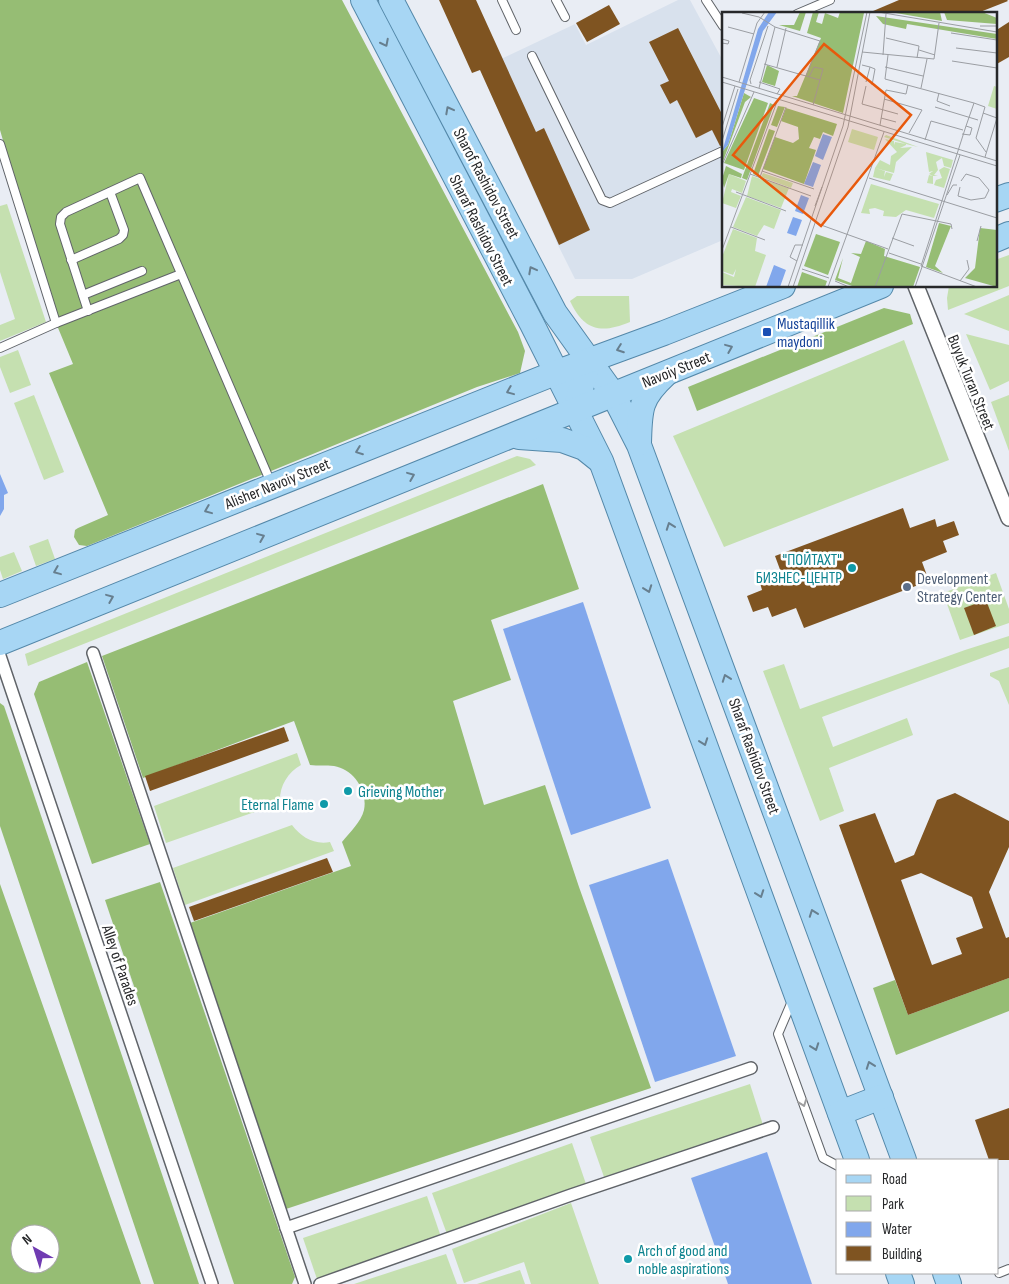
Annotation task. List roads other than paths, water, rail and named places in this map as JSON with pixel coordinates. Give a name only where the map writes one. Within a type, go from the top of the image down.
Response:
[{"type":"main road","name":"Sharaf Rashidov Street","points":[[363,0],[532,324],[601,461],[857,1159]]},
{"type":"main road","name":"Sharof Rashidov Street","points":[[392,0],[555,313],[589,360]]},
{"type":"main road","points":[[996,200],[1009,195]]},
{"type":"main road","points":[[996,240],[1009,234]]},
{"type":"main road","points":[[555,373],[778,288]]},
{"type":"main road","name":"Navoiy Street","points":[[0,643],[876,288]]},
{"type":"main road","name":"Sharaf Rashidov Street","points":[[589,360],[613,394],[639,445],[904,1159]]},
{"type":"main road","points":[[575,410],[589,360]]},
{"type":"main road","points":[[639,445],[642,404],[653,386],[667,372]]},
{"type":"main road","name":"Alisher Navoiy Street","points":[[0,594],[555,373]]},
{"type":"main road","points":[[503,439],[534,437],[562,440],[584,448],[601,461]]},
{"type":"main road","points":[[840,1113],[881,1097]]},
{"type":"street","name":"Buyuk Turan Street","points":[[917,288],[1009,518]]},
{"type":"street","points":[[93,653],[305,1284]]},
{"type":"street","name":"Alley of Parades","points":[[0,656],[212,1284]]},
{"type":"street","points":[[286,1228],[751,1068]]},
{"type":"street","points":[[320,1284],[577,1193],[773,1127]]},
{"type":"lane","points":[[502,0],[516,30]]},
{"type":"lane","points":[[556,0],[565,17]]},
{"type":"lane","points":[[706,0],[722,24]]},
{"type":"lane","points":[[802,12],[830,0]]},
{"type":"lane","points":[[532,56],[602,200],[610,202],[722,151]]},
{"type":"lane","points":[[0,144],[56,323]]},
{"type":"lane","points":[[88,312],[60,224],[61,217],[66,212],[140,178],[271,485]]},
{"type":"lane","points":[[71,260],[119,239],[123,234],[124,230],[110,192]]},
{"type":"lane","points":[[83,295],[142,271]]},
{"type":"lane","points":[[0,348],[56,323],[181,274]]},
{"type":"lane","points":[[796,992],[778,1034],[823,1158],[836,1165]]},
{"type":"lane","points":[[999,1273],[1009,1269]]},
{"type":"water","points":[[0,474],[8,493],[4,495],[4,509],[0,516]]},
{"type":"water","points":[[583,602],[651,808],[571,835],[503,629]]},
{"type":"water","points":[[668,859],[736,1056],[655,1082],[589,885]]},
{"type":"water","points":[[767,1152],[812,1284],[728,1284],[691,1178]]},
{"type":"place","name":"Mustaqillik maydoni","points":[[767,332]]},
{"type":"place","name":"\"ПОЙТАХТ\" БИЗНЕС-ЦЕНТР","points":[[852,568]]},
{"type":"place","name":"Development Strategy Center","points":[[907,587]]},
{"type":"place","name":"Grieving Mother","points":[[348,791]]},
{"type":"place","name":"Eternal Flame","points":[[324,804]]},
{"type":"place","name":"Arch of good and noble aspirations","points":[[628,1259]]}]
